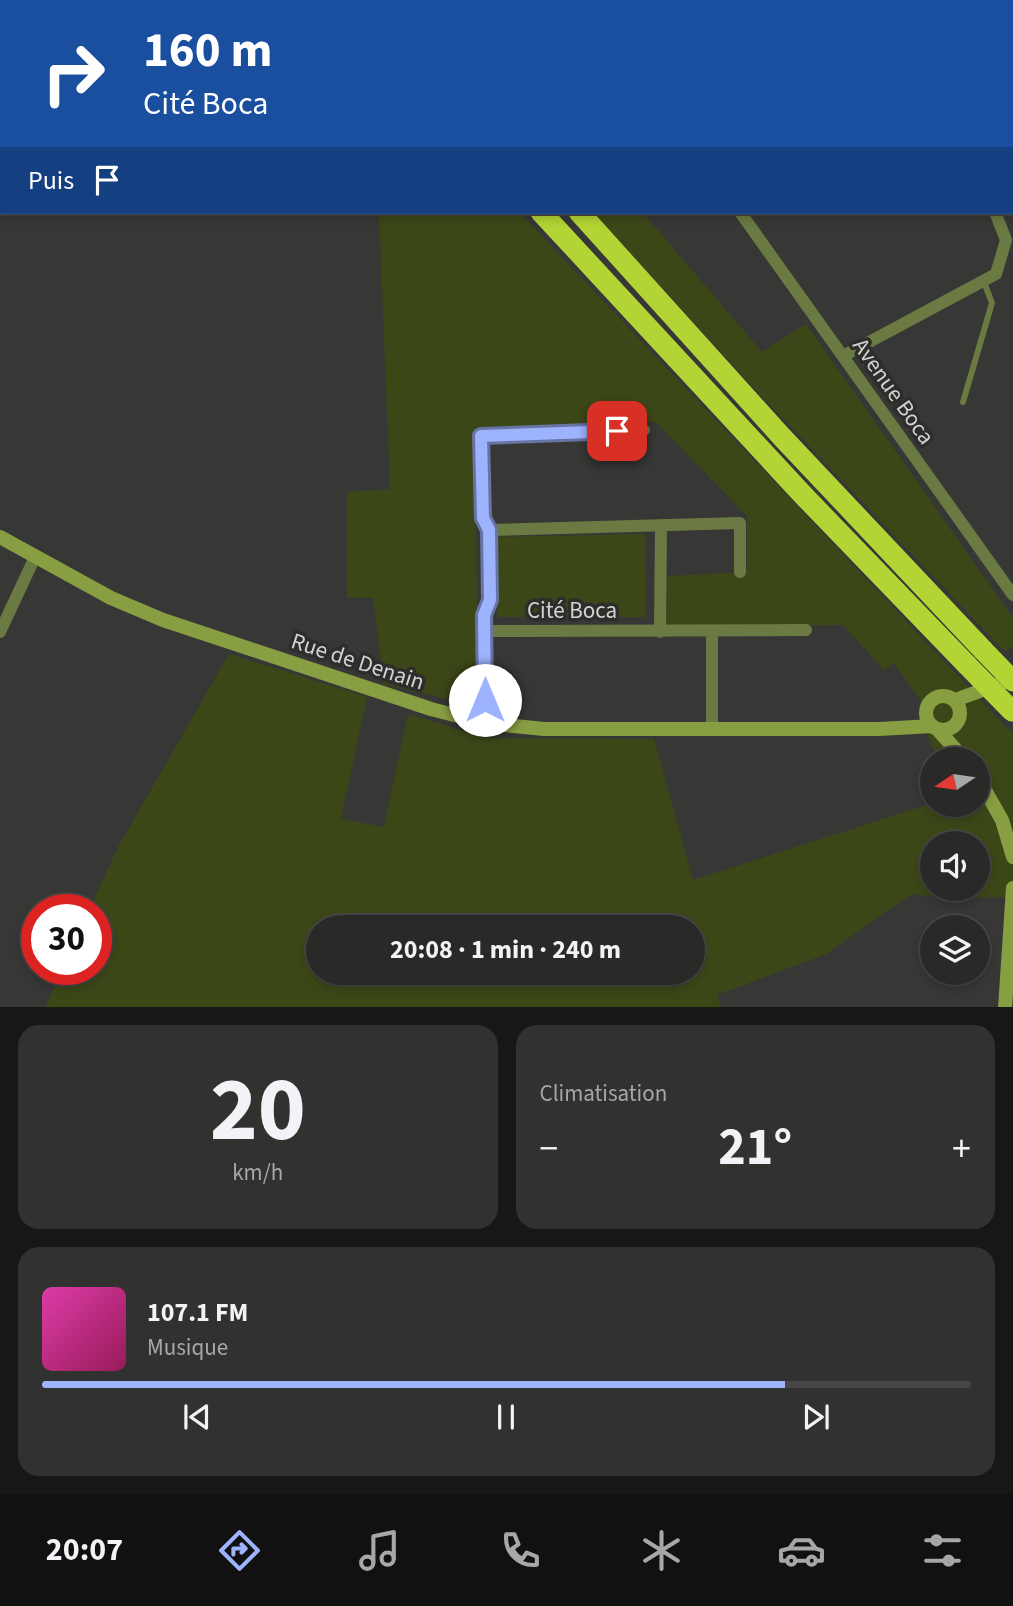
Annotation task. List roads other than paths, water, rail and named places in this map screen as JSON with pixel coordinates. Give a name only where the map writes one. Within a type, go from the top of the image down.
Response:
[{"type":"highway","points":[[543,214],[803,495],[1012,711]]},
{"type":"highway","points":[[581,214],[756,409],[1011,681]]},
{"type":"street","name":"Avenue Boca","points":[[741,214],[1013,595]]},
{"type":"street","points":[[843,356],[984,282],[999,271],[1006,235],[996,214]]},
{"type":"street","points":[[485,723],[484,631],[485,612],[490,600],[489,530],[483,518],[481,436],[644,430]]},
{"type":"street","points":[[489,530],[740,523],[740,572]]},
{"type":"street","points":[[660,632],[661,525]]},
{"type":"street","name":"Rue de Denain","points":[[0,537],[111,598],[189,630],[422,706],[485,723],[544,729],[935,728]]},
{"type":"street","points":[[0,632],[35,557]]},
{"type":"street","name":"Cité Boca","points":[[484,631],[806,630]]},
{"type":"street","points":[[712,632],[712,729]]},
{"type":"street","points":[[954,747],[926,718],[927,707],[940,696],[955,700],[1011,681]]},
{"type":"street","points":[[935,728],[951,729],[959,719],[1011,681]]},
{"type":"street","points":[[955,700],[964,747]]},
{"type":"street","name":"Rue de Denain","points":[[893,727],[927,707]]},
{"type":"street","points":[[990,800],[1006,830],[1013,857]]},
{"type":"street","points":[[1005,1007],[1013,888]]},
{"type":"lane","points":[[962,401],[992,303],[984,282]]}]
